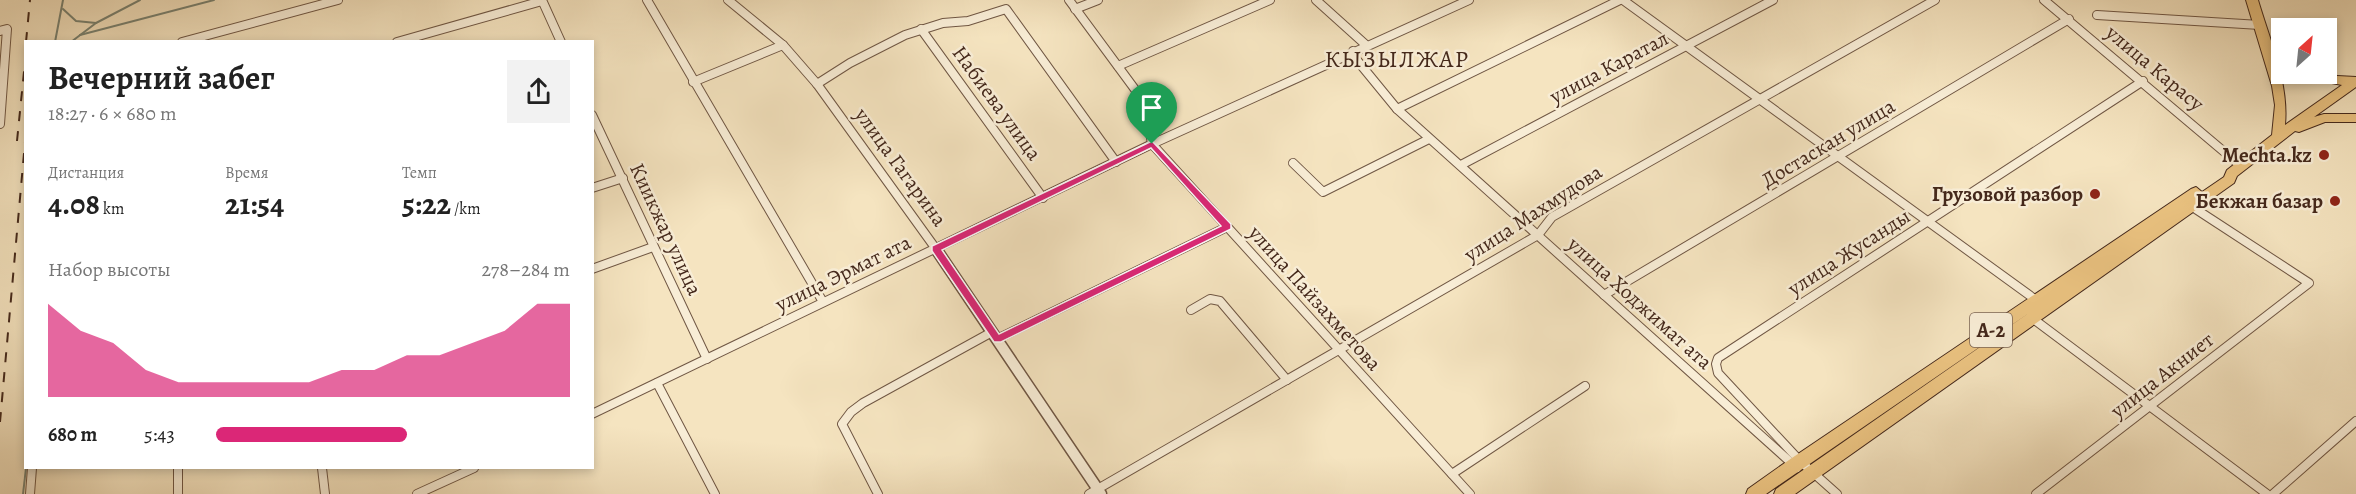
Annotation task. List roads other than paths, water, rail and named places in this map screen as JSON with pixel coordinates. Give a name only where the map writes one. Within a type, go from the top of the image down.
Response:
[{"type":"highway","points":[[2252,0],[2262,29],[2281,105],[2278,137],[2324,118],[2356,117]]},
{"type":"highway","points":[[2262,29],[2271,48]]},
{"type":"highway","points":[[2337,79],[2356,82]]},
{"type":"highway","points":[[2356,82],[2337,95],[2336,101],[2338,105],[2356,117]]},
{"type":"highway","name":"A-2","points":[[1754,494],[2036,300],[2213,186],[2229,180],[2236,170],[2337,95]]},
{"type":"highway","name":"A-2","points":[[1782,494],[2091,279],[2191,206],[2213,186]]},
{"type":"street","points":[[189,40],[338,0]]},
{"type":"street","points":[[647,0],[822,302]]},
{"type":"street","name":"улица Гагарина","points":[[728,0],[783,45],[817,84],[936,249],[1096,492]]},
{"type":"street","points":[[1069,0],[1145,103],[1152,144]]},
{"type":"street","points":[[1075,9],[1098,0]]},
{"type":"street","points":[[1118,66],[1270,0]]},
{"type":"street","points":[[1316,0],[1366,45]]},
{"type":"street","name":"улица Эрмат ата","points":[[594,413],[1152,144],[1469,0]]},
{"type":"street","points":[[1397,109],[1622,0],[2036,300]]},
{"type":"street","name":"улица Каратал","points":[[1461,165],[1773,0]]},
{"type":"street","name":"улица Махмудова","points":[[1096,492],[1538,235],[1552,217],[1935,0]]},
{"type":"street","name":"улица Карасу","points":[[2044,0],[2143,81],[2236,170]]},
{"type":"street","points":[[405,40],[542,1],[560,40]]},
{"type":"street","points":[[817,84],[850,63],[921,29],[944,23],[968,21],[1006,9],[1116,162]]},
{"type":"street","points":[[2097,15],[2262,29]]},
{"type":"street","name":"Достаскан улица","points":[[1604,295],[1839,158],[2069,19]]},
{"type":"street","points":[[0,31],[6,29],[0,124]]},
{"type":"street","name":"Набиева улица","points":[[921,29],[1043,198]]},
{"type":"street","points":[[693,82],[783,45]]},
{"type":"street","name":"улица Ходжимат ата","points":[[1353,51],[1356,59],[1397,109],[1429,139],[1809,474],[1837,494]]},
{"type":"street","name":"улица Жусанды","points":[[1797,463],[1718,373],[1716,364],[1718,358],[2143,81]]},
{"type":"street","name":"Киикжар улица","points":[[594,119],[707,359]]},
{"type":"street","points":[[1293,163],[1323,192],[1429,139]]},
{"type":"street","name":"улица Пайзахметова","points":[[1152,144],[1470,494]]},
{"type":"street","points":[[594,187],[622,178]]},
{"type":"street","name":"улица Акниет","points":[[2037,494],[2309,283],[2191,206]]},
{"type":"street","points":[[878,494],[842,424],[851,412],[863,403],[995,336],[1227,226]]},
{"type":"street","points":[[594,268],[653,247]]},
{"type":"street","points":[[1191,310],[1210,299],[1220,301],[1287,380]]},
{"type":"street","points":[[2032,318],[2267,494]]},
{"type":"street","points":[[657,382],[715,494]]},
{"type":"street","points":[[1452,474],[1585,386]]},
{"type":"street","points":[[2273,494],[2356,421]]},
{"type":"street","points":[[30,494],[32,469]]},
{"type":"street","points":[[178,469],[178,494]]},
{"type":"street","points":[[322,469],[325,494]]},
{"type":"street","points":[[417,494],[463,470]]},
{"type":"waterway","points":[[55,40],[63,0]]},
{"type":"waterway","points":[[96,23],[140,0]]},
{"type":"waterway","points":[[80,35],[214,0]]},
{"type":"waterway","points":[[63,9],[76,21],[96,23]]},
{"type":"waterway","points":[[80,35],[96,23]]},
{"type":"waterway","points":[[74,40],[80,35]]},
{"type":"waterway","points":[[23,494],[26,469]]},
{"type":"railway","points":[[26,40],[30,0]]},
{"type":"railway","points":[[17,141],[24,72]]},
{"type":"railway","points":[[0,422],[24,153]]},
{"type":"place","name":"Mechta.kz","points":[[2324,155]]},
{"type":"place","name":"Грузовой разбор","points":[[2095,194]]},
{"type":"place","name":"Бекжан базар","points":[[2335,201]]},
{"type":"district","name":"КЫЗЫЛЖАР","points":[[1397,59]]}]
